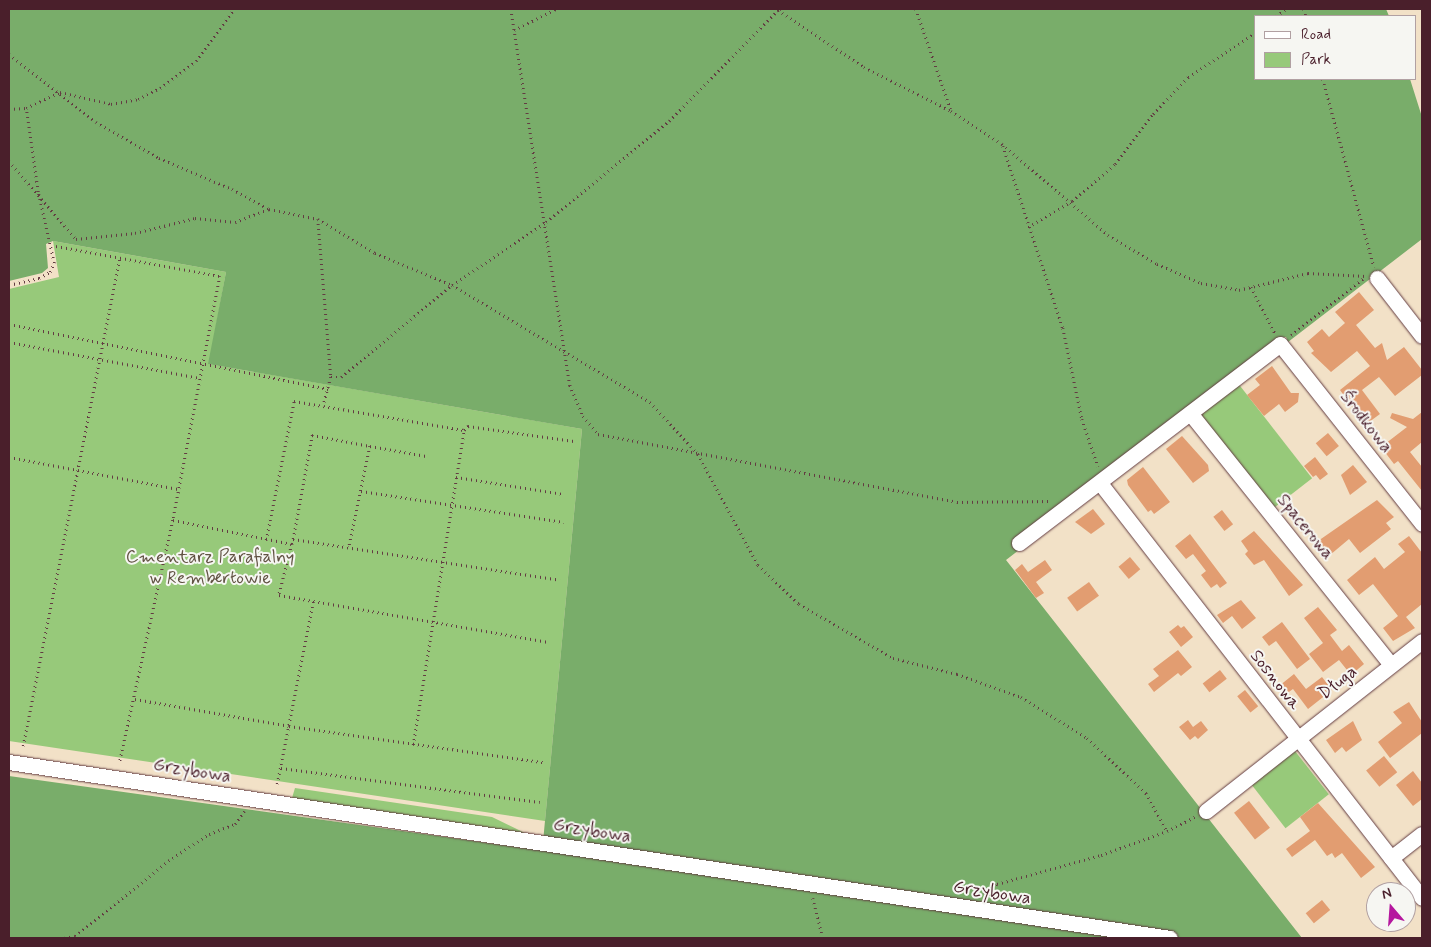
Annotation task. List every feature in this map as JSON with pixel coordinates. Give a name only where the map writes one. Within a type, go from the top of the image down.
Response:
[{"type":"street","points":[[1371,277],[1422,336]]},
{"type":"street","points":[[1019,543],[1280,344]]},
{"type":"street","name":"Środkowa","points":[[1280,344],[1422,524]]},
{"type":"street","name":"Spacerowa","points":[[1190,413],[1391,665]]},
{"type":"street","name":"Sosnowa","points":[[1100,483],[1422,898]]},
{"type":"street","name":"Długa","points":[[1206,812],[1422,641]]},
{"type":"street","name":"Grzybowa","points":[[9,762],[1170,938]]},
{"type":"street","points":[[1391,858],[1422,834]]},
{"type":"path","points":[[9,109],[26,108],[60,92],[111,104],[145,95],[196,61],[234,9]]},
{"type":"path","points":[[511,9],[546,222],[570,385],[582,416],[598,434],[957,502],[1073,501]]},
{"type":"path","points":[[514,30],[556,9]]},
{"type":"path","points":[[331,377],[341,377],[452,285],[546,222],[669,121],[779,9],[864,67],[951,111],[1002,144],[1072,201],[1108,234],[1157,264],[1201,283],[1239,290],[1308,273],[1371,277]]},
{"type":"path","points":[[916,9],[951,111]]},
{"type":"path","points":[[1028,226],[1072,201],[1114,164],[1153,114],[1188,77],[1254,34]]},
{"type":"path","points":[[9,54],[96,122],[159,158],[232,189],[269,209],[318,219],[375,253],[452,285],[566,350],[650,402],[698,454],[758,565],[799,604],[893,658],[957,674],[1021,697],[1086,738],[1120,769],[1146,793],[1167,831]]},
{"type":"path","points":[[1323,80],[1371,277]]},
{"type":"path","points":[[9,285],[38,278],[50,272],[54,263],[38,192],[26,108]]},
{"type":"path","points":[[1002,144],[1063,328],[1082,419],[1101,473],[1100,483]]},
{"type":"path","points":[[9,161],[38,192],[76,239],[135,233],[195,218],[235,222],[269,209]]},
{"type":"path","points":[[318,219],[331,377],[323,406]]},
{"type":"path","points":[[56,246],[220,276],[173,520],[120,761]]},
{"type":"path","points":[[24,746],[120,258]]},
{"type":"path","points":[[1251,287],[1280,344],[1371,277]]},
{"type":"path","points":[[9,324],[203,363],[207,366],[328,389]]},
{"type":"path","points":[[9,342],[200,378]]},
{"type":"path","points":[[266,540],[294,401],[464,430]]},
{"type":"path","points":[[413,745],[464,430],[468,426],[574,441]]},
{"type":"path","points":[[426,456],[312,435],[292,544],[279,595],[432,624],[547,642]]},
{"type":"path","points":[[349,547],[370,446]]},
{"type":"path","points":[[9,457],[178,489]]},
{"type":"path","points":[[456,477],[563,494]]},
{"type":"path","points":[[361,491],[564,522]]},
{"type":"path","points":[[173,520],[292,544]]},
{"type":"path","points":[[293,539],[443,560],[560,580]]},
{"type":"path","points":[[277,784],[313,602]]},
{"type":"path","points":[[135,699],[289,726],[543,762]]},
{"type":"path","points":[[281,768],[540,802]]},
{"type":"path","points":[[64,938],[76,936],[172,858],[209,834],[235,824],[252,799]]},
{"type":"path","points":[[962,907],[997,884],[1101,855],[1167,831],[1206,812]]},
{"type":"path","points":[[810,884],[823,938]]},
{"type":"green space","points":[[9,9],[1386,9],[1389,15],[1254,15],[1254,80],[1410,80],[1422,117],[1422,239],[1288,342],[1286,337],[1280,338],[1012,540],[1019,550],[1006,560],[1302,938],[9,938],[9,776],[524,848],[543,842],[582,429],[208,364],[226,272],[53,241],[46,244],[48,268],[42,273],[9,281]]},
{"type":"green space","name":"Cmentarz Parafialny w Rembertowie","points":[[53,241],[226,272],[209,364],[582,429],[545,821],[9,741],[9,289],[59,277]]},
{"type":"green space","points":[[1237,382],[1312,478],[1273,508],[1198,412]]},
{"type":"green space","points":[[1295,751],[1329,794],[1286,828],[1252,785]]},
{"type":"green space","points":[[295,788],[492,817],[527,834],[292,798]]},
{"type":"building","points":[[1359,292],[1374,310],[1356,325],[1375,348],[1382,343],[1387,360],[1404,347],[1422,370],[1422,375],[1395,396],[1379,377],[1362,390],[1380,414],[1365,425],[1340,390],[1370,366],[1357,351],[1331,372],[1311,353],[1314,351],[1307,342],[1322,329],[1329,337],[1345,323],[1335,312]]},
{"type":"building","points":[[1272,366],[1291,393],[1299,393],[1298,402],[1285,412],[1279,404],[1264,416],[1247,395],[1260,385],[1255,379]]},
{"type":"building","points":[[1422,412],[1422,442],[1410,452],[1422,467],[1422,491],[1398,461],[1394,464],[1381,447],[1407,427],[1390,418],[1392,413],[1413,419]]},
{"type":"building","points":[[1328,433],[1339,446],[1327,456],[1316,443]]},
{"type":"building","points":[[1182,436],[1208,465],[1209,471],[1193,483],[1166,449]]},
{"type":"building","points":[[1315,457],[1328,474],[1320,480],[1316,475],[1313,477],[1304,466]]},
{"type":"building","points":[[1353,465],[1367,482],[1350,495],[1341,475]]},
{"type":"building","points":[[1143,467],[1170,502],[1154,514],[1151,510],[1148,512],[1128,485],[1127,480]]},
{"type":"building","points":[[1377,500],[1394,517],[1386,523],[1391,529],[1360,553],[1349,539],[1330,555],[1318,541]]},
{"type":"building","points":[[1093,509],[1105,524],[1091,534],[1075,522]]},
{"type":"building","points":[[1222,510],[1233,524],[1224,531],[1213,517]]},
{"type":"building","points":[[1254,531],[1303,585],[1289,596],[1264,560],[1254,565],[1245,554],[1248,551],[1241,541]]},
{"type":"building","points":[[1190,534],[1227,583],[1220,588],[1217,584],[1211,588],[1201,575],[1206,571],[1193,554],[1186,559],[1175,546]]},
{"type":"building","points":[[1409,536],[1422,553],[1422,604],[1406,617],[1415,628],[1393,641],[1383,628],[1398,616],[1373,584],[1359,595],[1347,580],[1375,557],[1384,569],[1405,552],[1398,544]]},
{"type":"building","points":[[1130,557],[1140,569],[1129,579],[1119,567]]},
{"type":"building","points":[[1045,560],[1052,570],[1036,582],[1044,593],[1036,598],[1015,570],[1022,564],[1028,572]]},
{"type":"building","points":[[1089,582],[1099,596],[1077,612],[1067,598]]},
{"type":"building","points":[[1241,600],[1256,618],[1242,629],[1232,616],[1223,623],[1217,615]]},
{"type":"building","points":[[1318,607],[1337,630],[1330,635],[1342,651],[1349,645],[1364,664],[1351,675],[1339,660],[1323,672],[1309,654],[1323,643],[1304,618]]},
{"type":"building","points":[[1282,622],[1310,659],[1297,669],[1276,641],[1269,646],[1262,637]]},
{"type":"building","points":[[1178,625],[1181,628],[1184,626],[1193,637],[1181,647],[1169,632]]},
{"type":"building","points":[[1178,650],[1192,667],[1181,676],[1178,673],[1154,692],[1148,684],[1159,676],[1153,669]]},
{"type":"building","points":[[1220,670],[1227,679],[1209,692],[1203,684]]},
{"type":"building","points":[[1294,674],[1306,689],[1322,677],[1332,690],[1308,709],[1293,689],[1286,694],[1279,686]]},
{"type":"building","points":[[1245,690],[1258,706],[1250,713],[1237,696]]},
{"type":"building","points":[[1409,702],[1422,722],[1422,733],[1390,758],[1378,742],[1402,723],[1393,712]]},
{"type":"building","points":[[1188,720],[1193,727],[1201,721],[1208,730],[1198,739],[1195,736],[1190,740],[1179,727]]},
{"type":"building","points":[[1353,721],[1362,740],[1346,752],[1342,747],[1335,753],[1326,740]]},
{"type":"building","points":[[1384,756],[1397,772],[1379,787],[1366,770]]},
{"type":"building","points":[[1413,771],[1422,783],[1422,799],[1413,806],[1396,785]]},
{"type":"building","points":[[1249,801],[1270,828],[1255,839],[1234,813]]},
{"type":"building","points":[[1318,803],[1375,867],[1361,878],[1342,853],[1335,858],[1332,853],[1327,856],[1315,840],[1292,857],[1286,849],[1310,831],[1300,817]]},
{"type":"building","points":[[1322,900],[1330,910],[1314,923],[1306,913]]}]
